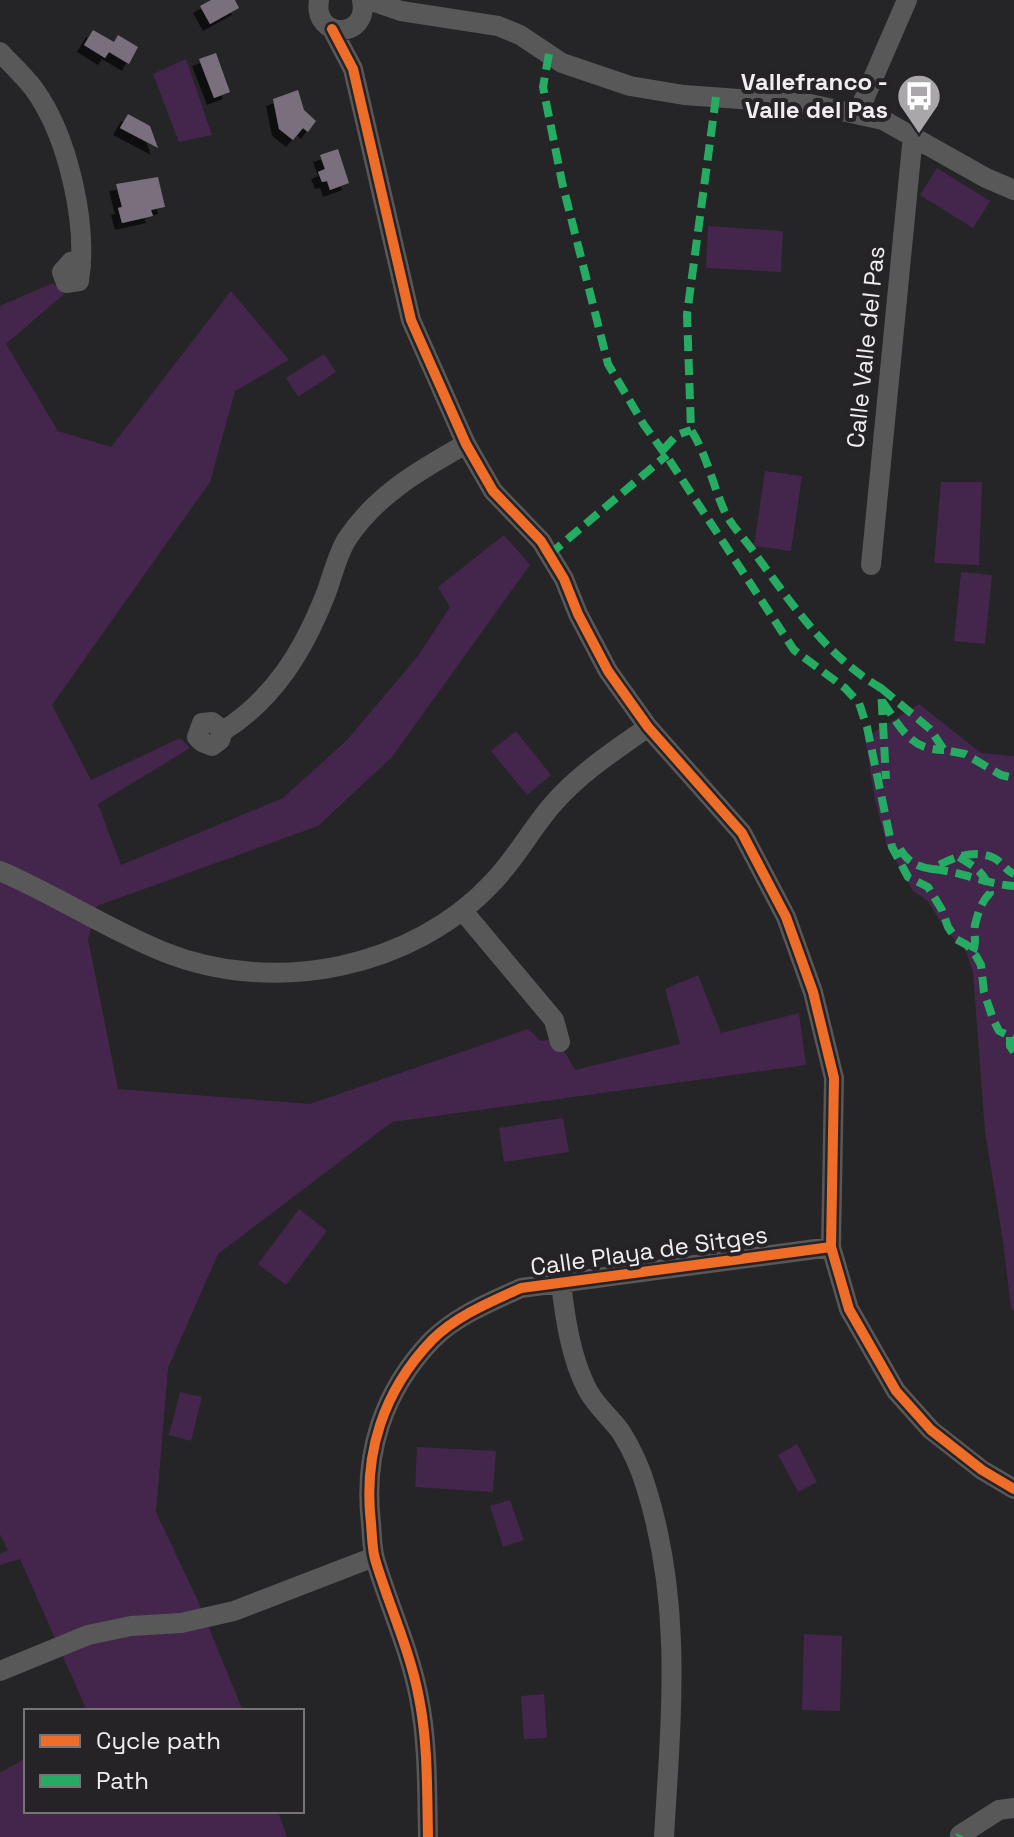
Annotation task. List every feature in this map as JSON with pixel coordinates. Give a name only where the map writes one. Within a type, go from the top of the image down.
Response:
[{"type":"street","points":[[319,0],[321,19],[332,29],[348,55],[411,320],[466,444],[493,491],[541,541],[564,579],[578,614],[608,671],[648,727],[742,833],[786,917],[813,992],[834,1078],[831,1247],[849,1309],[896,1391],[931,1430],[982,1470],[1014,1489]]},
{"type":"street","points":[[858,113],[907,0]]},
{"type":"street","points":[[332,29],[348,29],[364,8]]},
{"type":"street","points":[[364,8],[498,26],[520,35],[562,63],[630,86],[684,95],[810,104],[858,113],[883,120],[986,178],[1014,190]]},
{"type":"street","points":[[348,55],[364,8]]},
{"type":"street","points":[[0,52],[35,90],[62,145],[79,209],[81,266]]},
{"type":"street","name":"Calle Valle del Pas","points":[[871,565],[913,135]]},
{"type":"street","points":[[223,731],[242,719],[282,680],[304,644],[345,541],[370,509],[404,479],[466,444]]},
{"type":"street","points":[[0,871],[164,952],[205,964],[265,974],[341,967],[402,946],[444,924],[462,910],[495,881],[554,802],[603,758],[648,727]]},
{"type":"street","points":[[462,910],[554,1020],[560,1042]]},
{"type":"street","name":"Calle Playa de Sitges","points":[[428,1837],[426,1756],[419,1698],[399,1625],[374,1557],[367,1493],[375,1434],[398,1385],[433,1339],[476,1308],[521,1288],[831,1247]]},
{"type":"street","points":[[561,1283],[572,1342],[588,1390],[622,1434],[645,1485],[666,1563],[672,1631],[664,1837]]},
{"type":"street","points":[[0,1671],[88,1635],[131,1626],[181,1623],[234,1611],[374,1557]]},
{"type":"street","points":[[960,1835],[999,1810],[1014,1808]]},
{"type":"shaded area","points":[[186,59],[212,135],[179,142],[153,74]]},
{"type":"shaded area","points":[[937,168],[990,201],[973,228],[920,195]]},
{"type":"shaded area","points":[[708,226],[783,231],[781,272],[706,268]]},
{"type":"shaded area","points":[[53,283],[64,294],[6,344],[58,431],[111,447],[231,291],[289,360],[235,391],[210,482],[52,705],[91,780],[180,738],[190,748],[98,804],[121,865],[283,798],[347,740],[418,656],[450,607],[438,587],[504,535],[530,565],[392,757],[318,826],[97,906],[88,939],[118,1089],[310,1104],[528,1029],[541,1041],[557,1038],[575,1070],[680,1044],[665,989],[698,975],[721,1033],[799,1013],[806,1065],[392,1122],[218,1254],[168,1368],[156,1512],[198,1601],[242,1709],[86,1709],[20,1559],[0,1565],[0,1554],[8,1550],[0,1534],[0,306]]},
{"type":"shaded area","points":[[324,354],[336,372],[298,397],[286,378]]},
{"type":"shaded area","points":[[765,471],[802,476],[791,551],[754,546]]},
{"type":"shaded area","points":[[941,482],[982,482],[979,565],[934,563]]},
{"type":"shaded area","points":[[961,572],[992,575],[985,644],[954,641]]},
{"type":"shaded area","points":[[919,704],[981,753],[1014,756],[1014,1311],[1011,1308],[985,1132],[973,972],[966,951],[946,931],[928,901],[913,891],[887,846],[875,800],[865,738]]},
{"type":"shaded area","points":[[516,731],[551,775],[527,795],[491,751]]},
{"type":"shaded area","points":[[563,1118],[569,1152],[504,1162],[499,1128]]},
{"type":"shaded area","points":[[299,1209],[327,1231],[286,1285],[258,1264]]},
{"type":"shaded area","points":[[180,1392],[202,1397],[191,1441],[169,1435]]},
{"type":"shaded area","points":[[797,1444],[817,1482],[798,1492],[778,1455]]},
{"type":"shaded area","points":[[417,1447],[496,1451],[493,1492],[415,1487]]},
{"type":"shaded area","points":[[510,1500],[524,1540],[503,1547],[490,1506]]},
{"type":"shaded area","points":[[804,1634],[842,1636],[840,1711],[802,1710]]},
{"type":"shaded area","points":[[544,1694],[547,1738],[524,1739],[521,1696]]},
{"type":"shaded area","points":[[24,1759],[24,1813],[279,1813],[287,1837],[0,1837],[0,1773]]},
{"type":"building","points":[[211,0],[235,0],[239,8],[210,24],[200,6]]},
{"type":"building","points":[[93,30],[114,42],[118,35],[138,47],[129,64],[109,52],[105,58],[84,45]]},
{"type":"building","points":[[216,53],[230,92],[214,98],[199,59]]},
{"type":"building","points":[[298,90],[304,110],[316,121],[308,132],[303,128],[293,140],[279,129],[273,99]]},
{"type":"building","points":[[128,114],[150,126],[158,148],[120,128]]},
{"type":"building","points":[[338,149],[349,183],[330,190],[327,181],[322,182],[318,172],[325,169],[320,155]]},
{"type":"building","points":[[158,177],[165,207],[151,210],[153,216],[122,223],[118,208],[122,207],[116,184]]},
{"type":"marked path","points":[[549,54],[543,87],[562,182],[608,364],[644,425],[794,650],[845,688],[859,703],[867,727],[892,847],[908,877],[928,887],[956,939],[967,945],[976,956],[981,965],[984,992],[993,1019],[999,1031],[1014,1038]]},
{"type":"marked path","points":[[716,97],[687,314],[691,430],[724,510],[735,527],[827,645],[862,676],[881,688],[886,779]]},
{"type":"marked path","points":[[663,450],[677,435],[691,430]]},
{"type":"marked path","points":[[549,555],[667,455]]},
{"type":"marked path","points":[[881,688],[930,729],[944,750],[965,754],[1001,775],[1014,778]]},
{"type":"marked path","points":[[882,701],[914,741],[922,746],[944,750]]},
{"type":"marked path","points":[[900,849],[910,861],[927,868],[978,854],[994,858],[1014,874]]},
{"type":"marked path","points":[[959,857],[983,876],[990,893],[977,916],[972,953]]},
{"type":"marked path","points":[[932,869],[1014,886]]},
{"type":"marked path","points":[[1010,1037],[1014,1052]]},
{"type":"cycle path","points":[[332,29],[353,69],[411,320],[466,444],[493,491],[541,541],[564,579],[578,614],[608,671],[648,727],[742,833],[786,917],[813,992],[834,1078],[831,1247],[849,1309],[896,1391],[931,1430],[982,1470],[1014,1489]]},
{"type":"cycle path","points":[[428,1837],[422,1715],[405,1645],[375,1559],[369,1497],[370,1472],[380,1425],[401,1380],[441,1331],[474,1310],[521,1288],[831,1247]]},
{"type":"place","name":"Vallefranco - Valle del Pas","points":[[919,135]]}]
